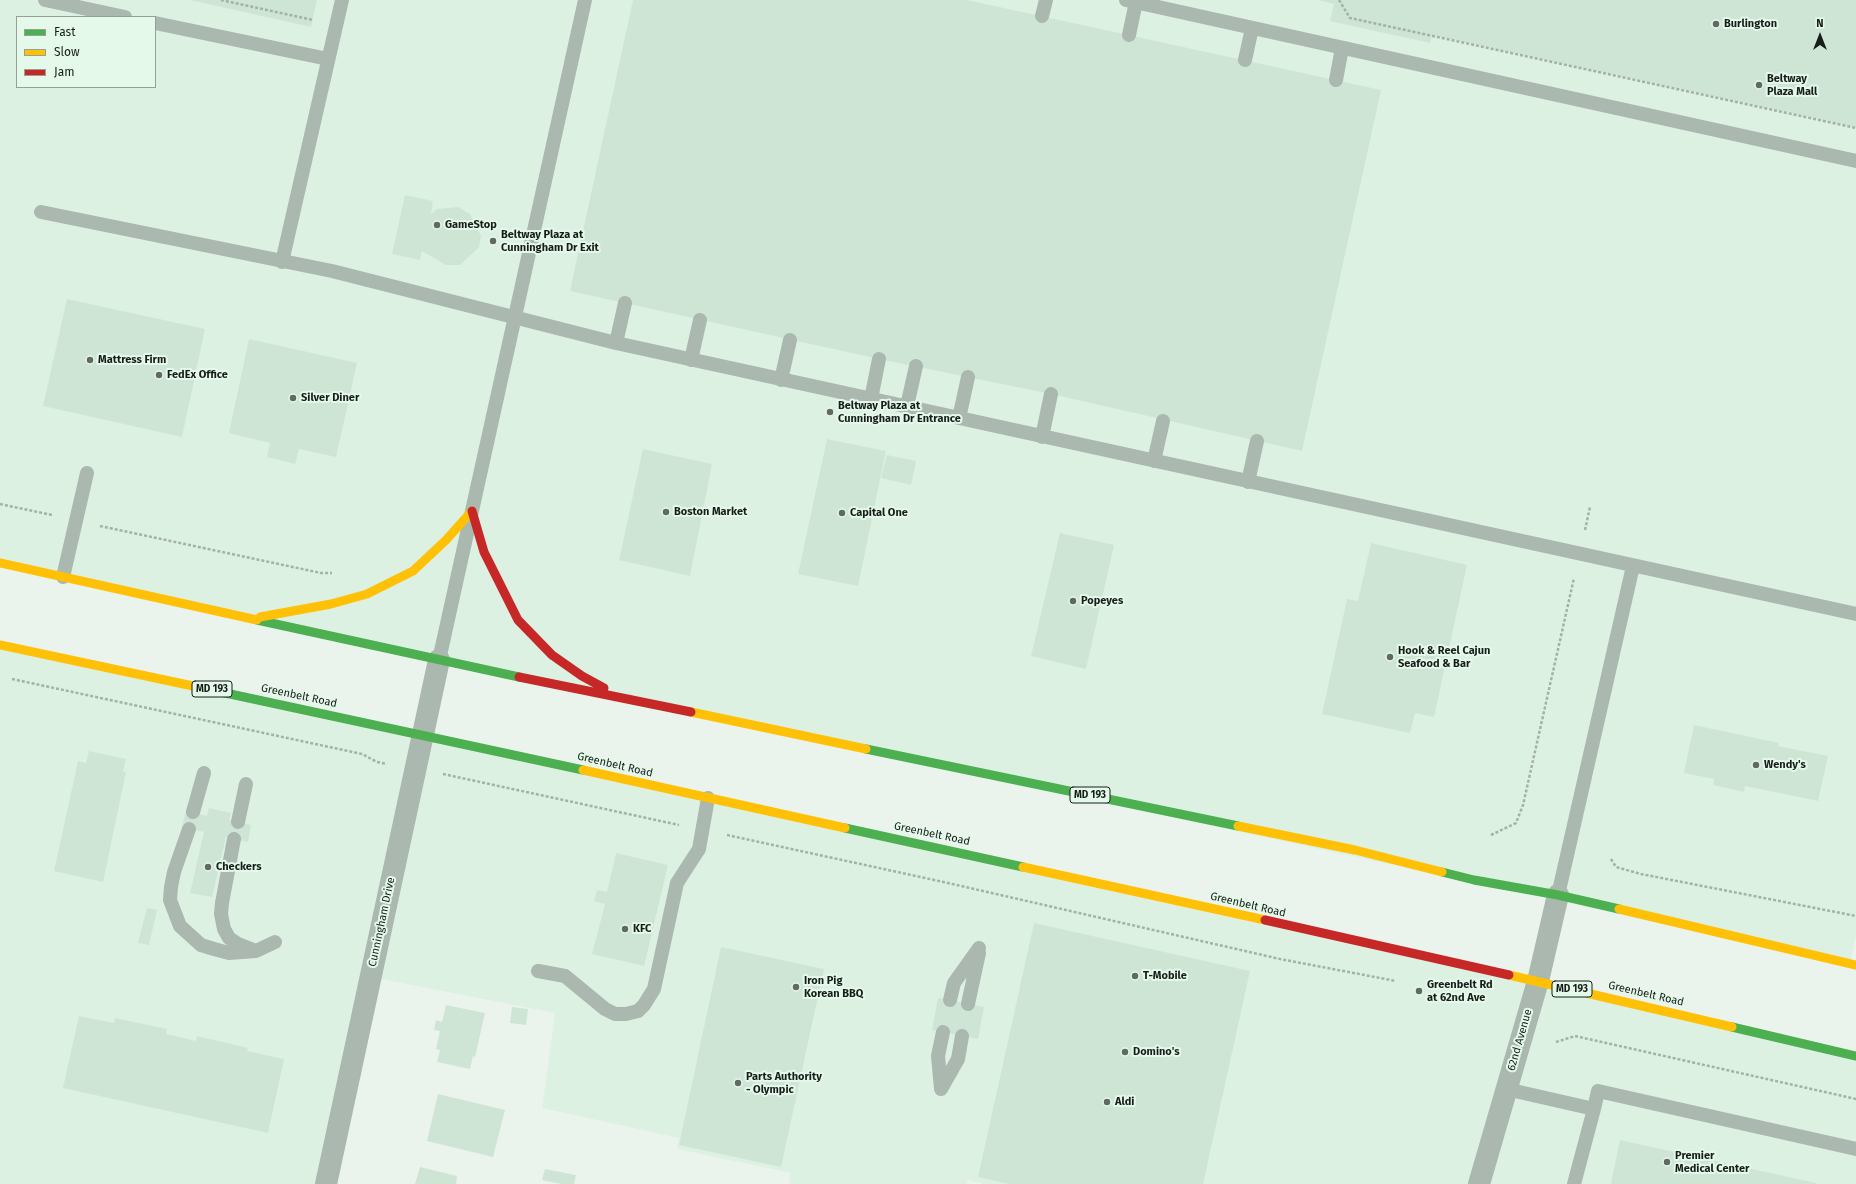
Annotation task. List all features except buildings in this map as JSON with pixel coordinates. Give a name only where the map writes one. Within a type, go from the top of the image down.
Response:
[{"type":"main road","points":[[248,619],[331,604],[367,594],[413,570],[446,540],[472,511]]},
{"type":"main road","points":[[472,511],[484,552],[518,620],[552,654],[582,676],[622,698]]},
{"type":"main road","name":"MD 193","points":[[0,563],[439,660],[1355,850],[1474,880],[1558,895],[1856,965]]},
{"type":"main road","name":"Greenbelt Road","points":[[0,645],[423,735],[1538,981],[1856,1056]]},
{"type":"street","name":"Cunningham Drive","points":[[326,1184],[439,660]]},
{"type":"street","name":"62nd Avenue","points":[[1479,1184],[1538,981],[1558,895]]},
{"type":"lane","points":[[45,0],[120,16]]},
{"type":"lane","points":[[282,262],[342,0]]},
{"type":"lane","points":[[439,660],[585,0]]},
{"type":"lane","points":[[1042,16],[1046,0]]},
{"type":"lane","points":[[1129,35],[1131,1],[1856,161]]},
{"type":"lane","points":[[156,23],[328,59]]},
{"type":"lane","points":[[1246,60],[1252,28]]},
{"type":"lane","points":[[1336,80],[1342,48]]},
{"type":"lane","points":[[41,212],[332,271],[616,343],[691,360],[1856,614]]},
{"type":"lane","points":[[616,343],[624,303]]},
{"type":"lane","points":[[691,360],[700,320]]},
{"type":"lane","points":[[781,380],[790,340]]},
{"type":"lane","points":[[871,399],[879,359]]},
{"type":"lane","points":[[907,406],[916,366]]},
{"type":"lane","points":[[959,418],[968,377]]},
{"type":"lane","points":[[1042,437],[1051,394]]},
{"type":"lane","points":[[1154,461],[1163,421]]},
{"type":"lane","points":[[1248,482],[1257,441]]},
{"type":"lane","points":[[63,577],[87,473]]},
{"type":"lane","points":[[1558,895],[1633,566]]},
{"type":"lane","points":[[194,812],[204,773]]},
{"type":"lane","points":[[238,822],[246,784]]},
{"type":"lane","points":[[538,971],[565,976],[605,1009],[615,1014],[626,1014],[638,1011],[650,997],[654,989],[676,883],[699,849],[708,798]]},
{"type":"lane","points":[[189,829],[174,872],[171,887],[170,900],[180,926],[202,945],[229,953],[256,950],[275,942]]},
{"type":"lane","points":[[234,839],[222,903],[222,922],[229,938],[238,944],[256,950]]},
{"type":"lane","points":[[950,1000],[954,982],[979,948],[968,1004]]},
{"type":"lane","points":[[943,1032],[938,1056],[941,1089],[958,1059],[962,1036]]},
{"type":"lane","points":[[1506,1089],[1594,1109]]},
{"type":"lane","points":[[1574,1184],[1598,1092],[1856,1149]]},
{"type":"path","points":[[221,0],[320,22]]},
{"type":"path","points":[[1339,0],[1350,18],[1856,128]]},
{"type":"path","points":[[0,504],[321,573],[334,572]]},
{"type":"path","points":[[1491,834],[1516,823],[1523,805],[1590,507]]},
{"type":"path","points":[[6,677],[362,754],[377,762],[416,768],[948,883],[1280,959],[1400,982]]},
{"type":"path","points":[[1611,860],[1616,867],[1641,874],[1856,916]]},
{"type":"path","points":[[1556,1042],[1575,1036],[1856,1099]]},
{"type":"shaded area","points":[[0,0],[1856,0],[1856,936],[1850,964],[0,563]]},
{"type":"shaded area","points":[[0,645],[1856,1056],[1856,1184],[984,1184],[968,1180],[967,1184],[789,1184],[791,1173],[677,1149],[679,1138],[542,1108],[555,1013],[371,977],[326,1184],[0,1184]]},
{"type":"traffic: fast","points":[[257,620],[519,677]]},
{"type":"traffic: fast","points":[[193,686],[583,770]]},
{"type":"traffic: fast","points":[[866,749],[1238,826]]},
{"type":"traffic: fast","points":[[845,828],[1023,867]]},
{"type":"traffic: fast","points":[[1442,872],[1474,880],[1558,895],[1619,909]]},
{"type":"traffic: fast","points":[[1732,1027],[1856,1056]]},
{"type":"traffic: slow","points":[[260,617],[331,604],[367,594],[413,571],[446,540],[472,511]]},
{"type":"traffic: slow","points":[[0,563],[257,620]]},
{"type":"traffic: slow","points":[[0,645],[193,686]]},
{"type":"traffic: slow","points":[[691,712],[866,749]]},
{"type":"traffic: slow","points":[[583,770],[845,828]]},
{"type":"traffic: slow","points":[[1238,826],[1355,850],[1442,872]]},
{"type":"traffic: slow","points":[[1023,867],[1265,920]]},
{"type":"traffic: slow","points":[[1619,909],[1856,965]]},
{"type":"traffic: slow","points":[[1509,975],[1732,1027]]},
{"type":"traffic: jam","points":[[472,511],[484,552],[518,620],[552,655],[582,676],[604,688]]},
{"type":"traffic: jam","points":[[519,677],[691,712]]},
{"type":"traffic: jam","points":[[1265,920],[1509,975]]},
{"type":"place","name":"Burlington","points":[[1716,24]]},
{"type":"place","name":"Beltway Plaza Mall","points":[[1759,85]]},
{"type":"place","name":"GameStop","points":[[437,225]]},
{"type":"place","name":"Beltway Plaza at Cunningham Dr Exit","points":[[493,241]]},
{"type":"place","name":"Mattress Firm","points":[[90,360]]},
{"type":"place","name":"FedEx Office","points":[[159,375]]},
{"type":"place","name":"Silver Diner","points":[[293,398]]},
{"type":"place","name":"Beltway Plaza at Cunningham Dr Entrance","points":[[830,412]]},
{"type":"place","name":"Boston Market","points":[[666,512]]},
{"type":"place","name":"Capital One","points":[[842,513]]},
{"type":"place","name":"Popeyes","points":[[1073,601]]},
{"type":"place","name":"Hook & Reel Cajun Seafood & Bar","points":[[1390,657]]},
{"type":"place","name":"Wendy's","points":[[1756,765]]},
{"type":"place","name":"Checkers","points":[[208,867]]},
{"type":"place","name":"KFC","points":[[625,929]]},
{"type":"place","name":"T-Mobile","points":[[1135,976]]},
{"type":"place","name":"Iron Pig Korean BBQ","points":[[796,987]]},
{"type":"place","name":"Greenbelt Rd at 62nd Ave","points":[[1419,991]]},
{"type":"place","name":"Domino's","points":[[1125,1052]]},
{"type":"place","name":"Parts Authority - Olympic","points":[[738,1083]]},
{"type":"place","name":"Aldi","points":[[1107,1102]]},
{"type":"place","name":"Premier Medical Center","points":[[1667,1162]]}]
